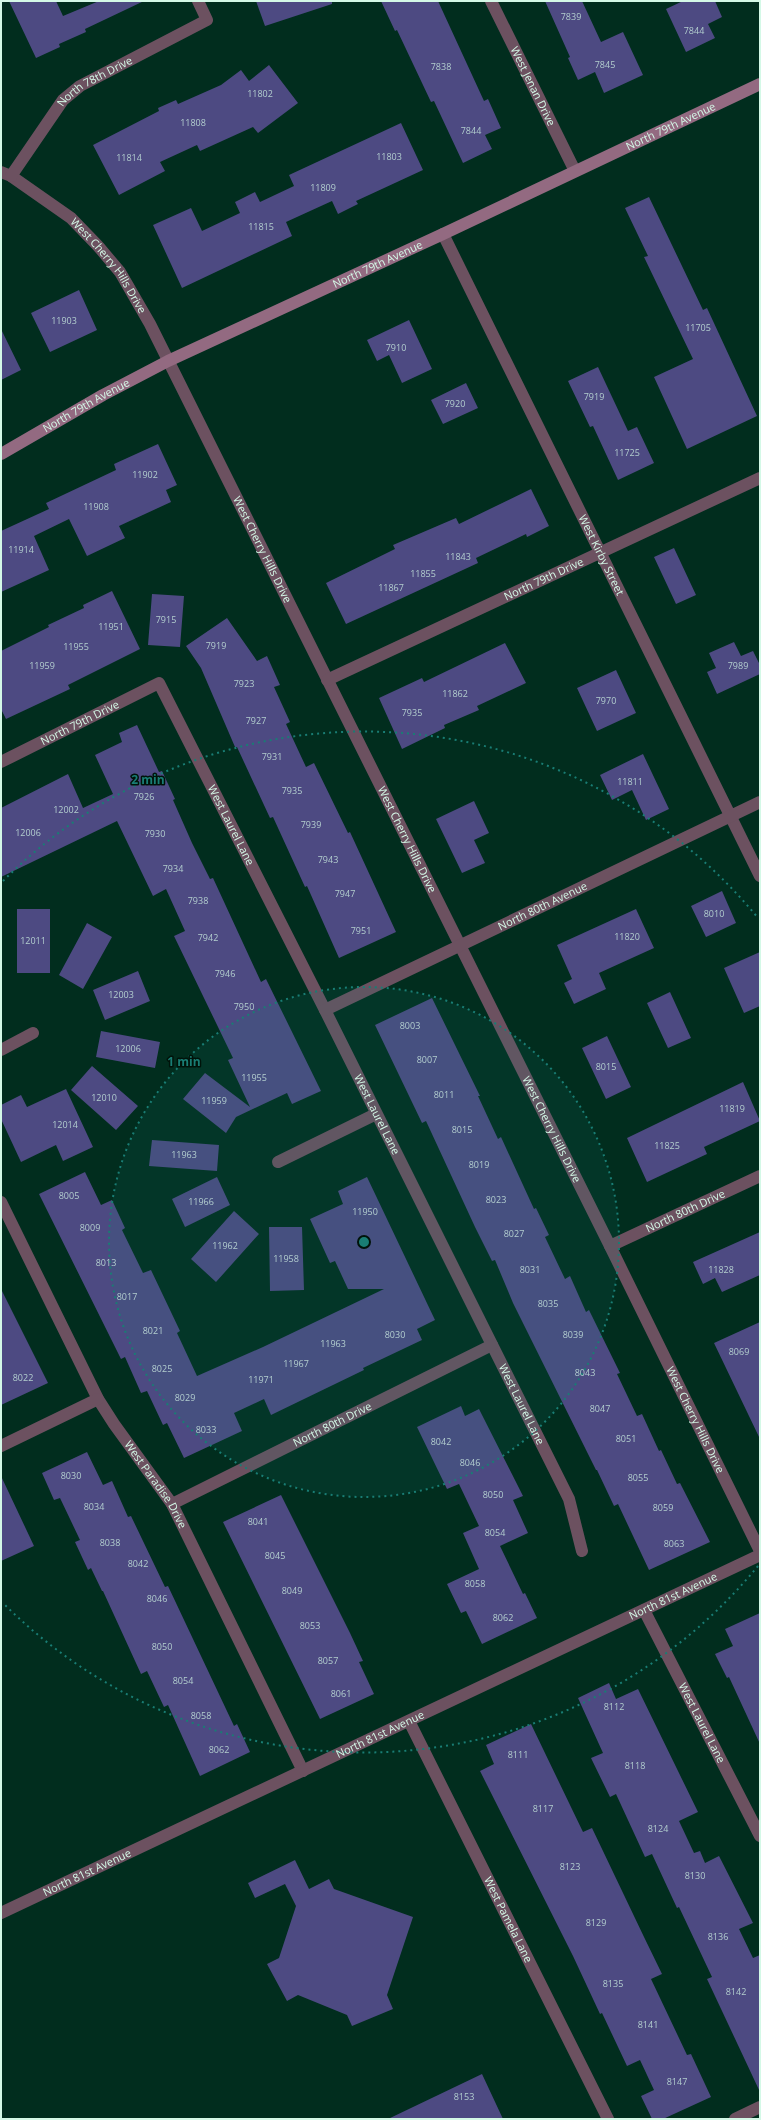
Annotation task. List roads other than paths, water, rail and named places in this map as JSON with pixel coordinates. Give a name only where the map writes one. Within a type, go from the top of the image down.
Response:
[{"type":"street","name":"North 78th Drive","points":[[6,174],[63,100],[80,86],[207,20],[198,1]]},
{"type":"street","name":"West Jenan Drive","points":[[490,1],[575,171]]},
{"type":"street","name":"North 79th Avenue","points":[[1,454],[103,395],[168,361],[443,234],[760,84]]},
{"type":"street","name":"West Cherry Hills Drive","points":[[6,174],[71,218],[120,272],[168,361],[610,1246],[760,1551]]},
{"type":"street","name":"West Kirby Street","points":[[443,234],[760,876]]},
{"type":"street","name":"North 79th Drive","points":[[326,680],[760,478]]},
{"type":"street","name":"North 79th Drive","points":[[1,762],[159,684]]},
{"type":"street","name":"West Laurel Lane","points":[[159,684],[325,1010],[569,1499],[582,1551]]},
{"type":"street","name":"North 80th Avenue","points":[[325,1010],[760,802]]},
{"type":"street","points":[[1,1050],[33,1033]]},
{"type":"street","points":[[278,1162],[376,1114]]},
{"type":"street","name":"North 80th Drive","points":[[610,1246],[760,1176]]},
{"type":"street","name":"West Paradise Drive","points":[[1,1202],[98,1399],[114,1424],[172,1504],[303,1771]]},
{"type":"street","name":"North 80th Drive","points":[[172,1504],[492,1345]]},
{"type":"street","points":[[1,1446],[98,1399]]},
{"type":"street","name":"North 81st Avenue","points":[[1,1913],[760,1555]]},
{"type":"street","name":"West Laurel Lane","points":[[644,1610],[760,1836]]},
{"type":"street","name":"West Pamela Lane","points":[[409,1721],[608,2119]]},
{"type":"street","points":[[735,2119],[760,2107]]}]
